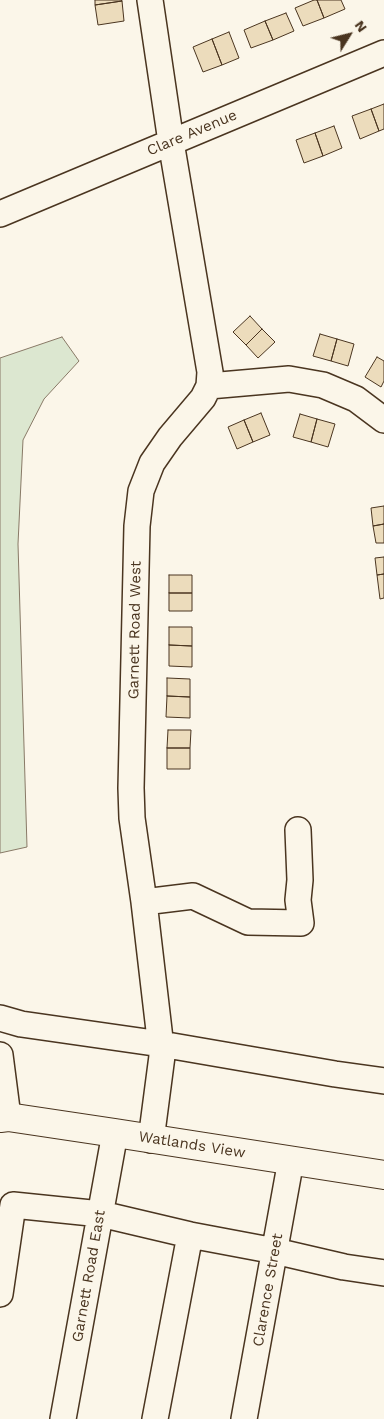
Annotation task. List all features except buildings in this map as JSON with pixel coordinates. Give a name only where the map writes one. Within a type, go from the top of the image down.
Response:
[{"type":"main road","name":"Watlands View","points":[[4,1117],[384,1175]]},
{"type":"street","points":[[150,0],[210,372],[209,386],[289,379],[324,384],[356,399],[384,420]]},
{"type":"street","name":"Clare Avenue","points":[[0,214],[384,53]]},
{"type":"street","name":"Garnett Road West","points":[[151,1140],[162,1056],[132,818],[131,788],[137,526],[141,491],[152,463],[170,437],[203,398],[209,386]]},
{"type":"street","points":[[144,902],[193,896],[248,922],[301,923],[298,900],[300,880],[298,830]]},
{"type":"street","points":[[0,1018],[21,1024],[161,1044],[384,1081]]},
{"type":"street","points":[[0,1055],[4,1117]]},
{"type":"street","name":"Garnett Road East","points":[[63,1419],[115,1133]]},
{"type":"street","name":"Clarence Street","points":[[244,1419],[291,1160]]},
{"type":"street","points":[[0,1294],[13,1206],[101,1214],[190,1235],[275,1251],[344,1267],[384,1273]]},
{"type":"street","points":[[155,1419],[190,1235]]},
{"type":"green space","points":[[62,337],[79,361],[44,399],[23,440],[18,544],[27,847],[0,853],[0,358]]}]
